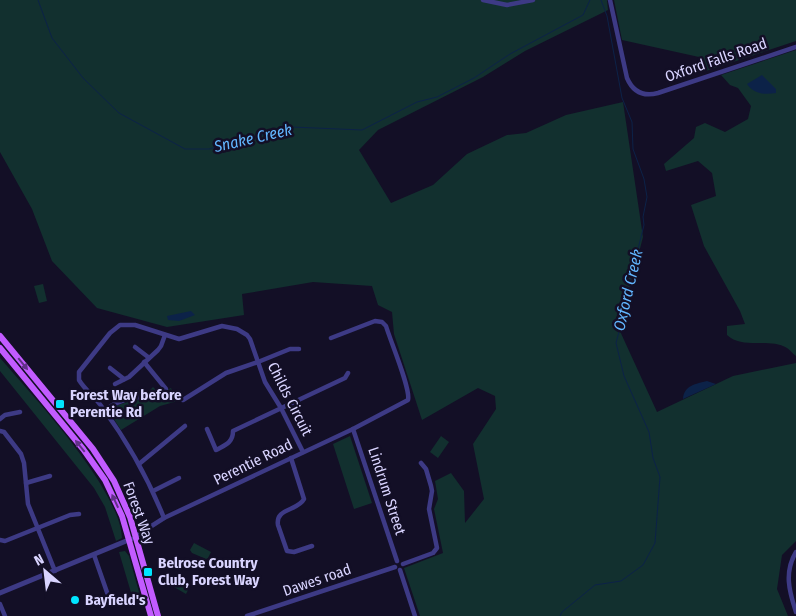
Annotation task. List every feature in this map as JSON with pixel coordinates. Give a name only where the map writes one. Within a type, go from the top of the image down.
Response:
[{"type":"main road","name":"Forest Way","points":[[0,336],[102,462],[123,500],[136,536],[158,616]]},
{"type":"main road","name":"Forest Way","points":[[0,348],[103,476],[118,507],[130,540],[151,616]]},
{"type":"street","points":[[483,0],[507,5],[533,0]]},
{"type":"street","name":"Oxford Falls Road","points":[[610,0],[627,78],[632,87],[644,94],[658,94],[796,47]]},
{"type":"street","name":"Perentie Road","points":[[136,536],[164,518],[353,429],[408,400],[409,396],[405,382],[386,326],[382,322],[375,321],[331,338]]},
{"type":"street","name":"Childs Circuit","points":[[164,518],[153,491],[138,464],[104,410],[81,383],[78,376],[79,372],[110,333],[120,325],[129,324],[179,339],[222,326],[237,328],[247,335],[265,382],[281,408],[303,452]]},
{"type":"street","points":[[115,384],[124,380],[161,346],[165,335]]},
{"type":"street","points":[[135,347],[148,357]]},
{"type":"street","points":[[183,400],[220,376],[290,349],[299,349]]},
{"type":"street","points":[[144,362],[166,389]]},
{"type":"street","points":[[110,368],[124,380]]},
{"type":"street","points":[[207,429],[216,450],[228,444],[233,437],[232,431],[345,378],[348,373]]},
{"type":"street","points":[[104,410],[114,403],[123,400],[147,396]]},
{"type":"street","points":[[0,419],[5,415],[20,412]]},
{"type":"street","points":[[174,426],[178,432]]},
{"type":"street","points":[[138,464],[186,426]]},
{"type":"street","name":"Lindrum Street","points":[[353,429],[397,561]]},
{"type":"street","points":[[0,431],[4,432],[21,454],[24,463],[28,504],[55,571]]},
{"type":"street","points":[[291,458],[304,499],[300,505],[280,514],[277,521],[287,551],[294,552],[312,546]]},
{"type":"street","points":[[415,616],[400,570],[394,567],[397,561],[403,564],[433,553],[437,548],[428,509],[432,491],[426,469],[421,463]]},
{"type":"street","points":[[26,484],[50,476]]},
{"type":"street","points":[[153,491],[180,478]]},
{"type":"street","points":[[0,540],[5,541],[70,515],[79,514]]},
{"type":"street","points":[[0,594],[136,536]]},
{"type":"street","points":[[796,552],[788,578],[796,612]]},
{"type":"street","points":[[94,555],[109,598]]},
{"type":"street","points":[[400,570],[403,564]]},
{"type":"street","name":"Dawes road","points":[[247,616],[394,567]]},
{"type":"street","points":[[0,604],[5,616]]},
{"type":"green space","points":[[0,0],[607,0],[608,10],[525,51],[483,77],[378,130],[359,150],[391,203],[433,185],[467,154],[507,135],[526,133],[566,115],[623,102],[643,237],[619,329],[657,412],[733,376],[796,363],[796,541],[782,555],[777,589],[788,616],[420,616],[404,568],[443,553],[434,509],[438,499],[435,481],[451,473],[464,491],[465,523],[484,499],[473,444],[496,409],[495,396],[478,388],[422,420],[394,334],[392,312],[378,305],[372,286],[313,282],[242,294],[244,315],[167,327],[97,308],[52,261],[32,209],[0,152]]},
{"type":"green space","points":[[614,0],[796,0],[796,41],[703,72],[699,57],[622,40]]},
{"type":"green space","points":[[796,50],[796,356],[780,345],[741,342],[727,335],[727,326],[745,324],[740,311],[704,246],[691,205],[716,196],[712,173],[698,161],[666,171],[664,164],[694,138],[696,127],[705,123],[725,132],[748,119],[751,106],[738,88],[730,85],[721,75]]},
{"type":"green space","points":[[43,284],[47,301],[39,303],[34,286]]},
{"type":"green space","points":[[0,358],[53,419],[91,470],[107,495],[118,518],[122,538],[116,541],[105,507],[94,488],[0,371]]},
{"type":"green space","points":[[153,387],[156,390],[161,387],[165,391],[171,388],[178,401],[160,406],[121,430],[109,409],[128,402],[148,399],[147,393]]},
{"type":"green space","points":[[350,436],[372,503],[354,509],[333,444]]},
{"type":"green space","points":[[441,436],[449,442],[438,458],[430,452]]},
{"type":"green space","points":[[194,543],[211,552],[208,558],[206,559],[192,553],[190,550]]},
{"type":"green space","points":[[125,551],[129,556],[142,603],[135,606],[119,552]]},
{"type":"green space","points":[[178,579],[190,586],[186,594],[174,587]]},
{"type":"water","points":[[762,75],[776,89],[776,93],[760,93],[753,90],[747,84]]},
{"type":"water","points":[[191,311],[195,315],[179,321],[168,320],[167,316]]},
{"type":"water","points":[[707,381],[716,384],[683,399],[688,388]]},
{"type":"waterway","name":"Snake Creek","points":[[38,0],[52,38],[83,78],[119,113],[185,149],[209,149],[292,127],[362,130],[417,102],[437,97],[474,78],[510,54],[583,15],[590,0]]},
{"type":"waterway","name":"Oxford Creek","points":[[560,616],[562,612],[595,585],[621,581],[643,565],[655,543],[660,477],[653,458],[649,432],[624,376],[616,343],[644,225],[643,217],[647,197],[644,179],[633,149],[632,122],[622,98],[607,16],[601,0]]},
{"type":"place","name":"Forest Way before Perentie Rd","points":[[60,404]]},
{"type":"place","name":"Belrose Country Club, Forest Way","points":[[148,572]]},
{"type":"place","name":"Bayfield's","points":[[75,600]]}]
